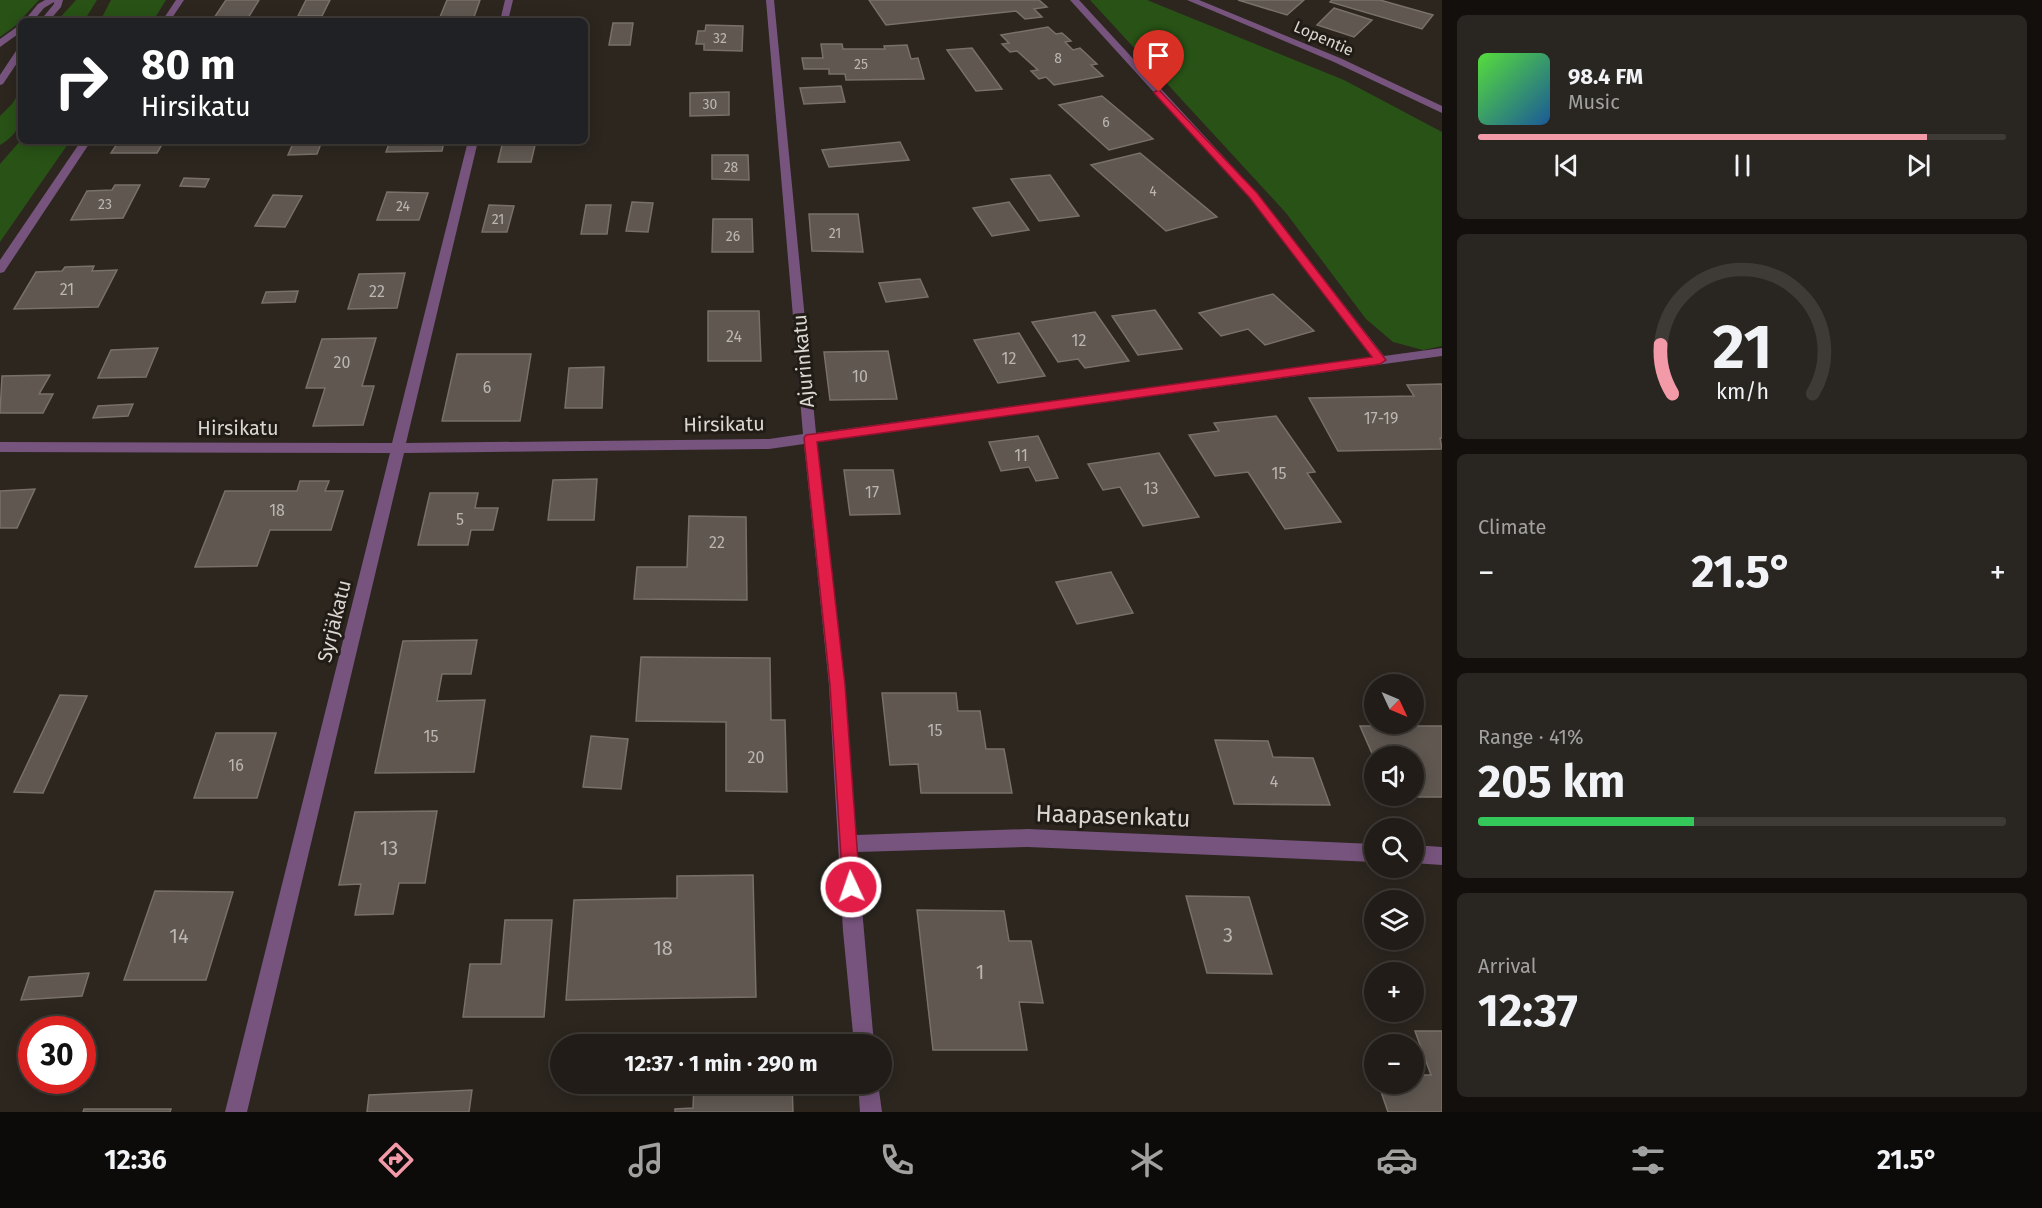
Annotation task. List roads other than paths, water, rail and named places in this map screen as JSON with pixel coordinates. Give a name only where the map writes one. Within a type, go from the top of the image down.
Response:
[{"type":"street","points":[[31,18],[41,6],[51,0]]},
{"type":"street","points":[[47,18],[58,5],[59,0]]},
{"type":"street","points":[[168,18],[180,0]]},
{"type":"street","points":[[505,18],[509,0]]},
{"type":"street","name":"Ajurinkatu","points":[[770,0],[810,438],[837,685],[853,931],[863,1034]]},
{"type":"street","points":[[1074,0],[1253,195],[1380,360]]},
{"type":"street","name":"Lopentie","points":[[1191,0],[1337,60],[1442,111]]},
{"type":"street","points":[[0,44],[18,29]]},
{"type":"street","points":[[0,95],[2,91],[0,82],[18,55]]},
{"type":"street","points":[[0,270],[84,144]]},
{"type":"street","name":"Syrjäkatu","points":[[236,1112],[472,144]]},
{"type":"street","name":"Hirsikatu","points":[[0,447],[398,448],[769,444],[1442,352]]},
{"type":"street","name":"Haapasenkatu","points":[[849,844],[1028,838],[1364,853]]},
{"type":"street","points":[[1424,855],[1442,856]]},
{"type":"street","points":[[869,1094],[871,1112]]}]
